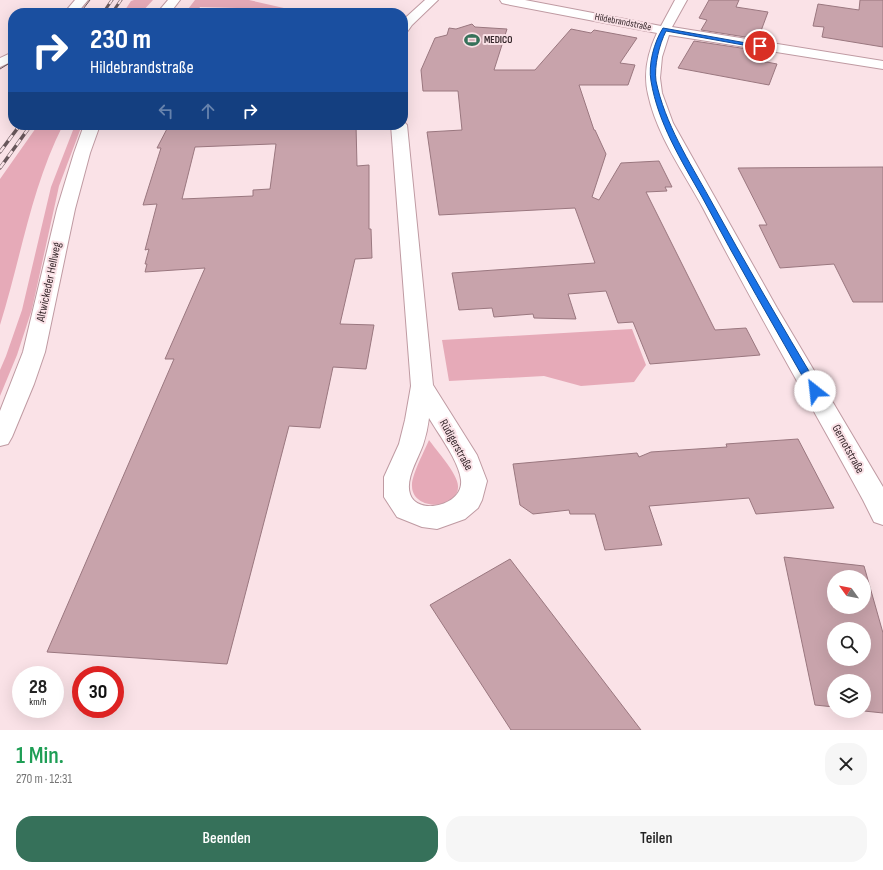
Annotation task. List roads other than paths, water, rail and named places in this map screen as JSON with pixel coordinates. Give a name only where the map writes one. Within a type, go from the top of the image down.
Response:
[{"type":"street","points":[[75,8],[82,0]]},
{"type":"street","points":[[167,8],[174,0]]},
{"type":"street","points":[[408,22],[432,0]]},
{"type":"street","name":"Hildebrandstraße","points":[[506,0],[664,30],[883,65]]},
{"type":"street","name":"Gernotstraße","points":[[681,0],[660,38],[653,66],[653,80],[662,114],[673,138],[721,227],[874,495],[883,514]]},
{"type":"street","name":"Altwickeder Hellweg","points":[[0,437],[18,396],[34,353],[67,201],[79,157],[90,130]]},
{"type":"street","name":"Rüdigerstraße","points":[[399,130],[422,386],[414,432],[397,477],[397,497],[406,509],[422,516],[437,518],[456,511],[469,500],[474,482],[468,462],[422,386]]},
{"type":"tram line","points":[[84,8],[90,0]]},
{"type":"tram line","points":[[0,69],[8,64]]},
{"type":"railway","points":[[106,8],[112,0]]},
{"type":"railway","points":[[115,8],[121,0]]},
{"type":"railway","points":[[0,152],[16,130]]},
{"type":"railway","points":[[0,168],[27,130]]},
{"type":"place","name":"MEDICO","points":[[472,40]]}]
